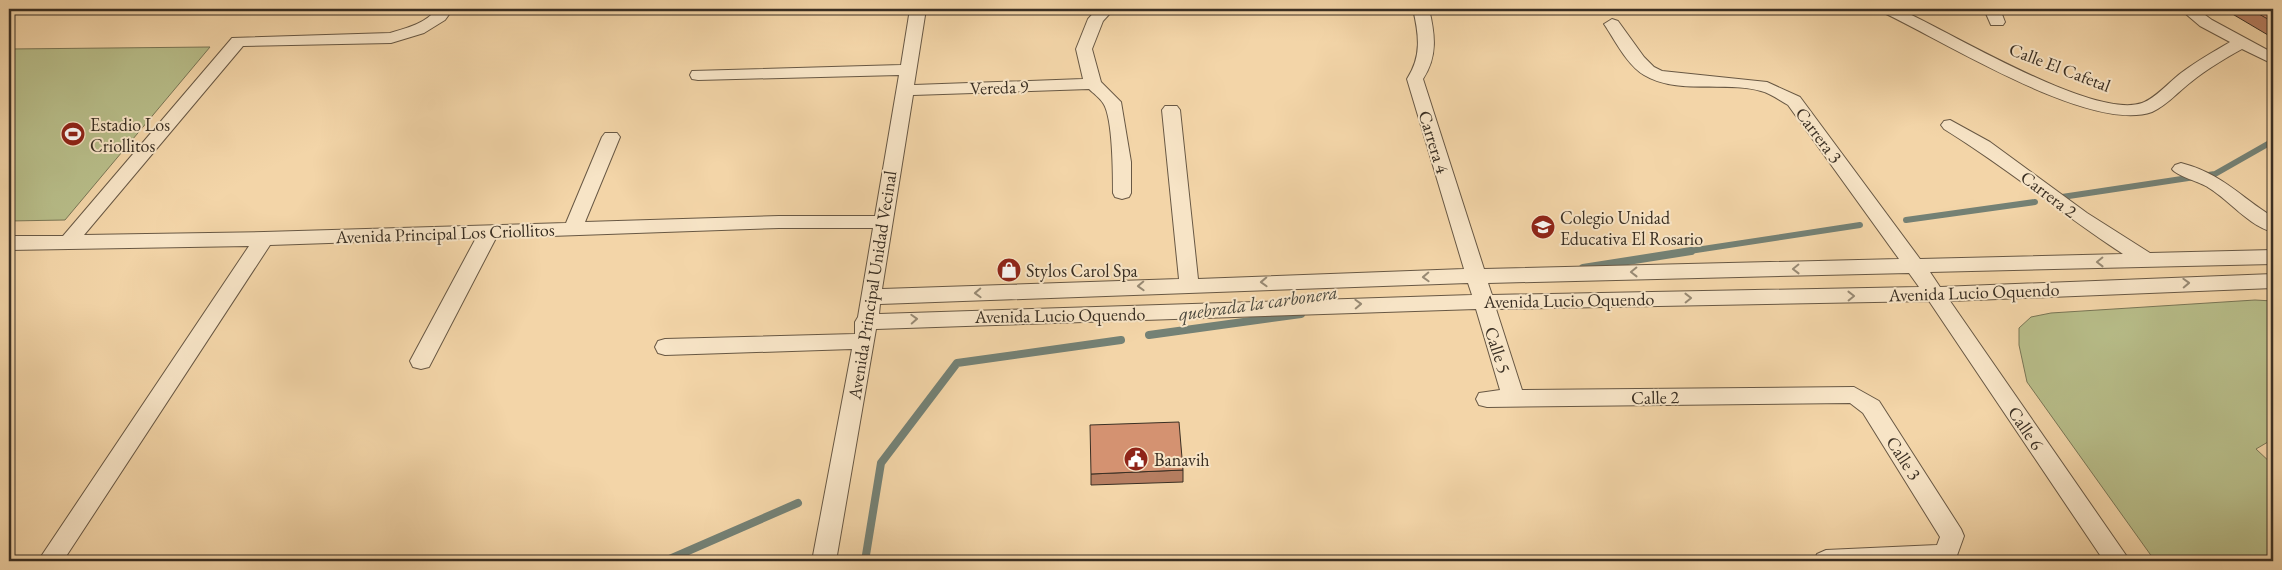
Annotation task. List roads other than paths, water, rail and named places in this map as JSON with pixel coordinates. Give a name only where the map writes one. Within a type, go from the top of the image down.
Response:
[{"type":"street","points":[[68,242],[238,41],[392,38],[418,30],[439,17],[445,9]]},
{"type":"street","name":"Avenida Principal Unidad Vecinal","points":[[824,561],[865,331],[918,9]]},
{"type":"street","points":[[1106,9],[1096,18],[1084,49],[1093,84],[1112,102],[1122,162],[1122,193]]},
{"type":"street","name":"Carrera 4","points":[[1421,9],[1429,47],[1424,68],[1415,79],[1475,276]]},
{"type":"street","name":"Calle El Cafetal","points":[[1887,9],[2035,83],[2085,103],[2122,111],[2144,109],[2159,100],[2206,63],[2240,43]]},
{"type":"street","points":[[2188,9],[2206,23],[2240,43],[2273,59]]},
{"type":"street","name":"Carrera 3","points":[[1612,24],[1649,71],[1658,76],[1672,79],[1767,87],[1794,101],[1915,267]]},
{"type":"street","points":[[698,75],[909,70]]},
{"type":"street","name":"Vereda 9","points":[[905,90],[1093,84]]},
{"type":"street","points":[[1171,110],[1189,284]]},
{"type":"street","name":"Carrera 2","points":[[1950,125],[1984,146],[2080,217],[2148,261]]},
{"type":"street","points":[[573,229],[611,137]]},
{"type":"street","points":[[2181,169],[2198,172],[2221,186],[2256,217],[2273,226]]},
{"type":"street","name":"Avenida Principal Los Criollitos","points":[[9,243],[264,239],[779,222],[882,222]]},
{"type":"street","points":[[421,361],[489,232]]},
{"type":"street","points":[[50,561],[264,239]]},
{"type":"street","name":"Avenida Lucio Oquendo","points":[[870,297],[1189,284],[1475,276],[2273,258]]},
{"type":"street","points":[[1915,267],[1935,294]]},
{"type":"street","points":[[1475,276],[1482,301]]},
{"type":"street","name":"Avenida Lucio Oquendo","points":[[665,347],[865,331],[1482,301],[1935,294],[2273,281]]},
{"type":"street","name":"Calle 6","points":[[1935,294],[2118,561]]},
{"type":"street","name":"Calle 5","points":[[1482,301],[1514,399]]},
{"type":"street","name":"Calle 2","points":[[1487,399],[1824,394]]},
{"type":"street","name":"Calle 3","points":[[1824,394],[1854,395],[1871,407],[1952,536],[1946,555],[1826,561]]},
{"type":"waterway","name":"quebrada la carbonera","points":[[2062,197],[2215,174],[2273,141]]},
{"type":"waterway","name":"quebrada la carbonera","points":[[1906,220],[2035,202]]},
{"type":"waterway","name":"quebrada la carbonera","points":[[1683,252],[1860,225]]},
{"type":"waterway","name":"quebrada la carbonera","points":[[1583,268],[1691,251]]},
{"type":"waterway","name":"quebrada la carbonera","points":[[1149,335],[1301,314]]},
{"type":"waterway","name":"quebrada la carbonera","points":[[865,561],[881,463],[957,363],[1121,340]]},
{"type":"waterway","name":"quebrada la carbonera","points":[[665,561],[798,503]]},
{"type":"place","name":"Estadio Los Criollitos","points":[[73,134]]},
{"type":"place","name":"Colegio Unidad Educativa El Rosario","points":[[1543,227]]},
{"type":"place","name":"Stylos Carol Spa","points":[[1009,270]]},
{"type":"place","name":"Banavih","points":[[1136,459]]}]
